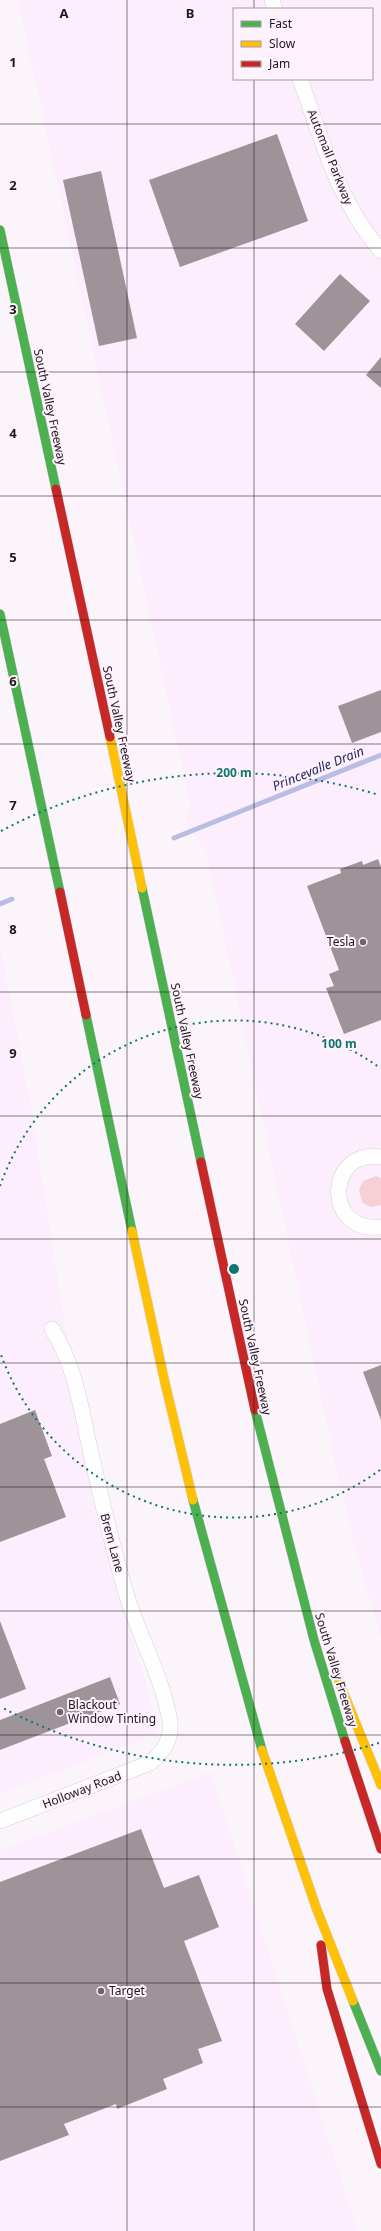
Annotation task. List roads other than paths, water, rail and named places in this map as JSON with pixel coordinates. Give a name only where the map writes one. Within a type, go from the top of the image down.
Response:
[{"type":"highway","name":"South Valley Freeway","points":[[0,230],[239,1342],[267,1465],[294,1570],[334,1709],[381,1849]]},
{"type":"highway","points":[[0,614],[164,1376],[199,1525],[258,1737],[317,1910],[381,2071]]},
{"type":"highway","points":[[294,1570],[330,1659]]},
{"type":"highway","points":[[336,1674],[381,1785]]},
{"type":"highway","points":[[317,1910],[327,1989],[381,2164]]},
{"type":"street","name":"Automall Parkway","points":[[300,80],[343,194],[355,217],[381,251]]},
{"type":"street","points":[[381,1157],[368,1156],[349,1166],[342,1176],[338,1194],[341,1206],[352,1220],[365,1226],[381,1227]]},
{"type":"street","name":"Brem Lane","points":[[52,1329],[62,1344],[73,1376],[115,1554],[127,1594],[167,1710],[170,1733],[167,1744],[160,1754]]},
{"type":"street","name":"Holloway Road","points":[[0,1821],[140,1768],[150,1763],[160,1754]]},
{"type":"waterway","name":"Princevalle Drain","points":[[174,838],[381,755]]},
{"type":"waterway","name":"Princevalle Drain","points":[[0,904],[12,899]]},
{"type":"place","name":"Tesla","points":[[363,942]]},
{"type":"place","name":"Blackout Window Tinting","points":[[60,1712]]},
{"type":"place","name":"Target","points":[[101,1991]]}]
